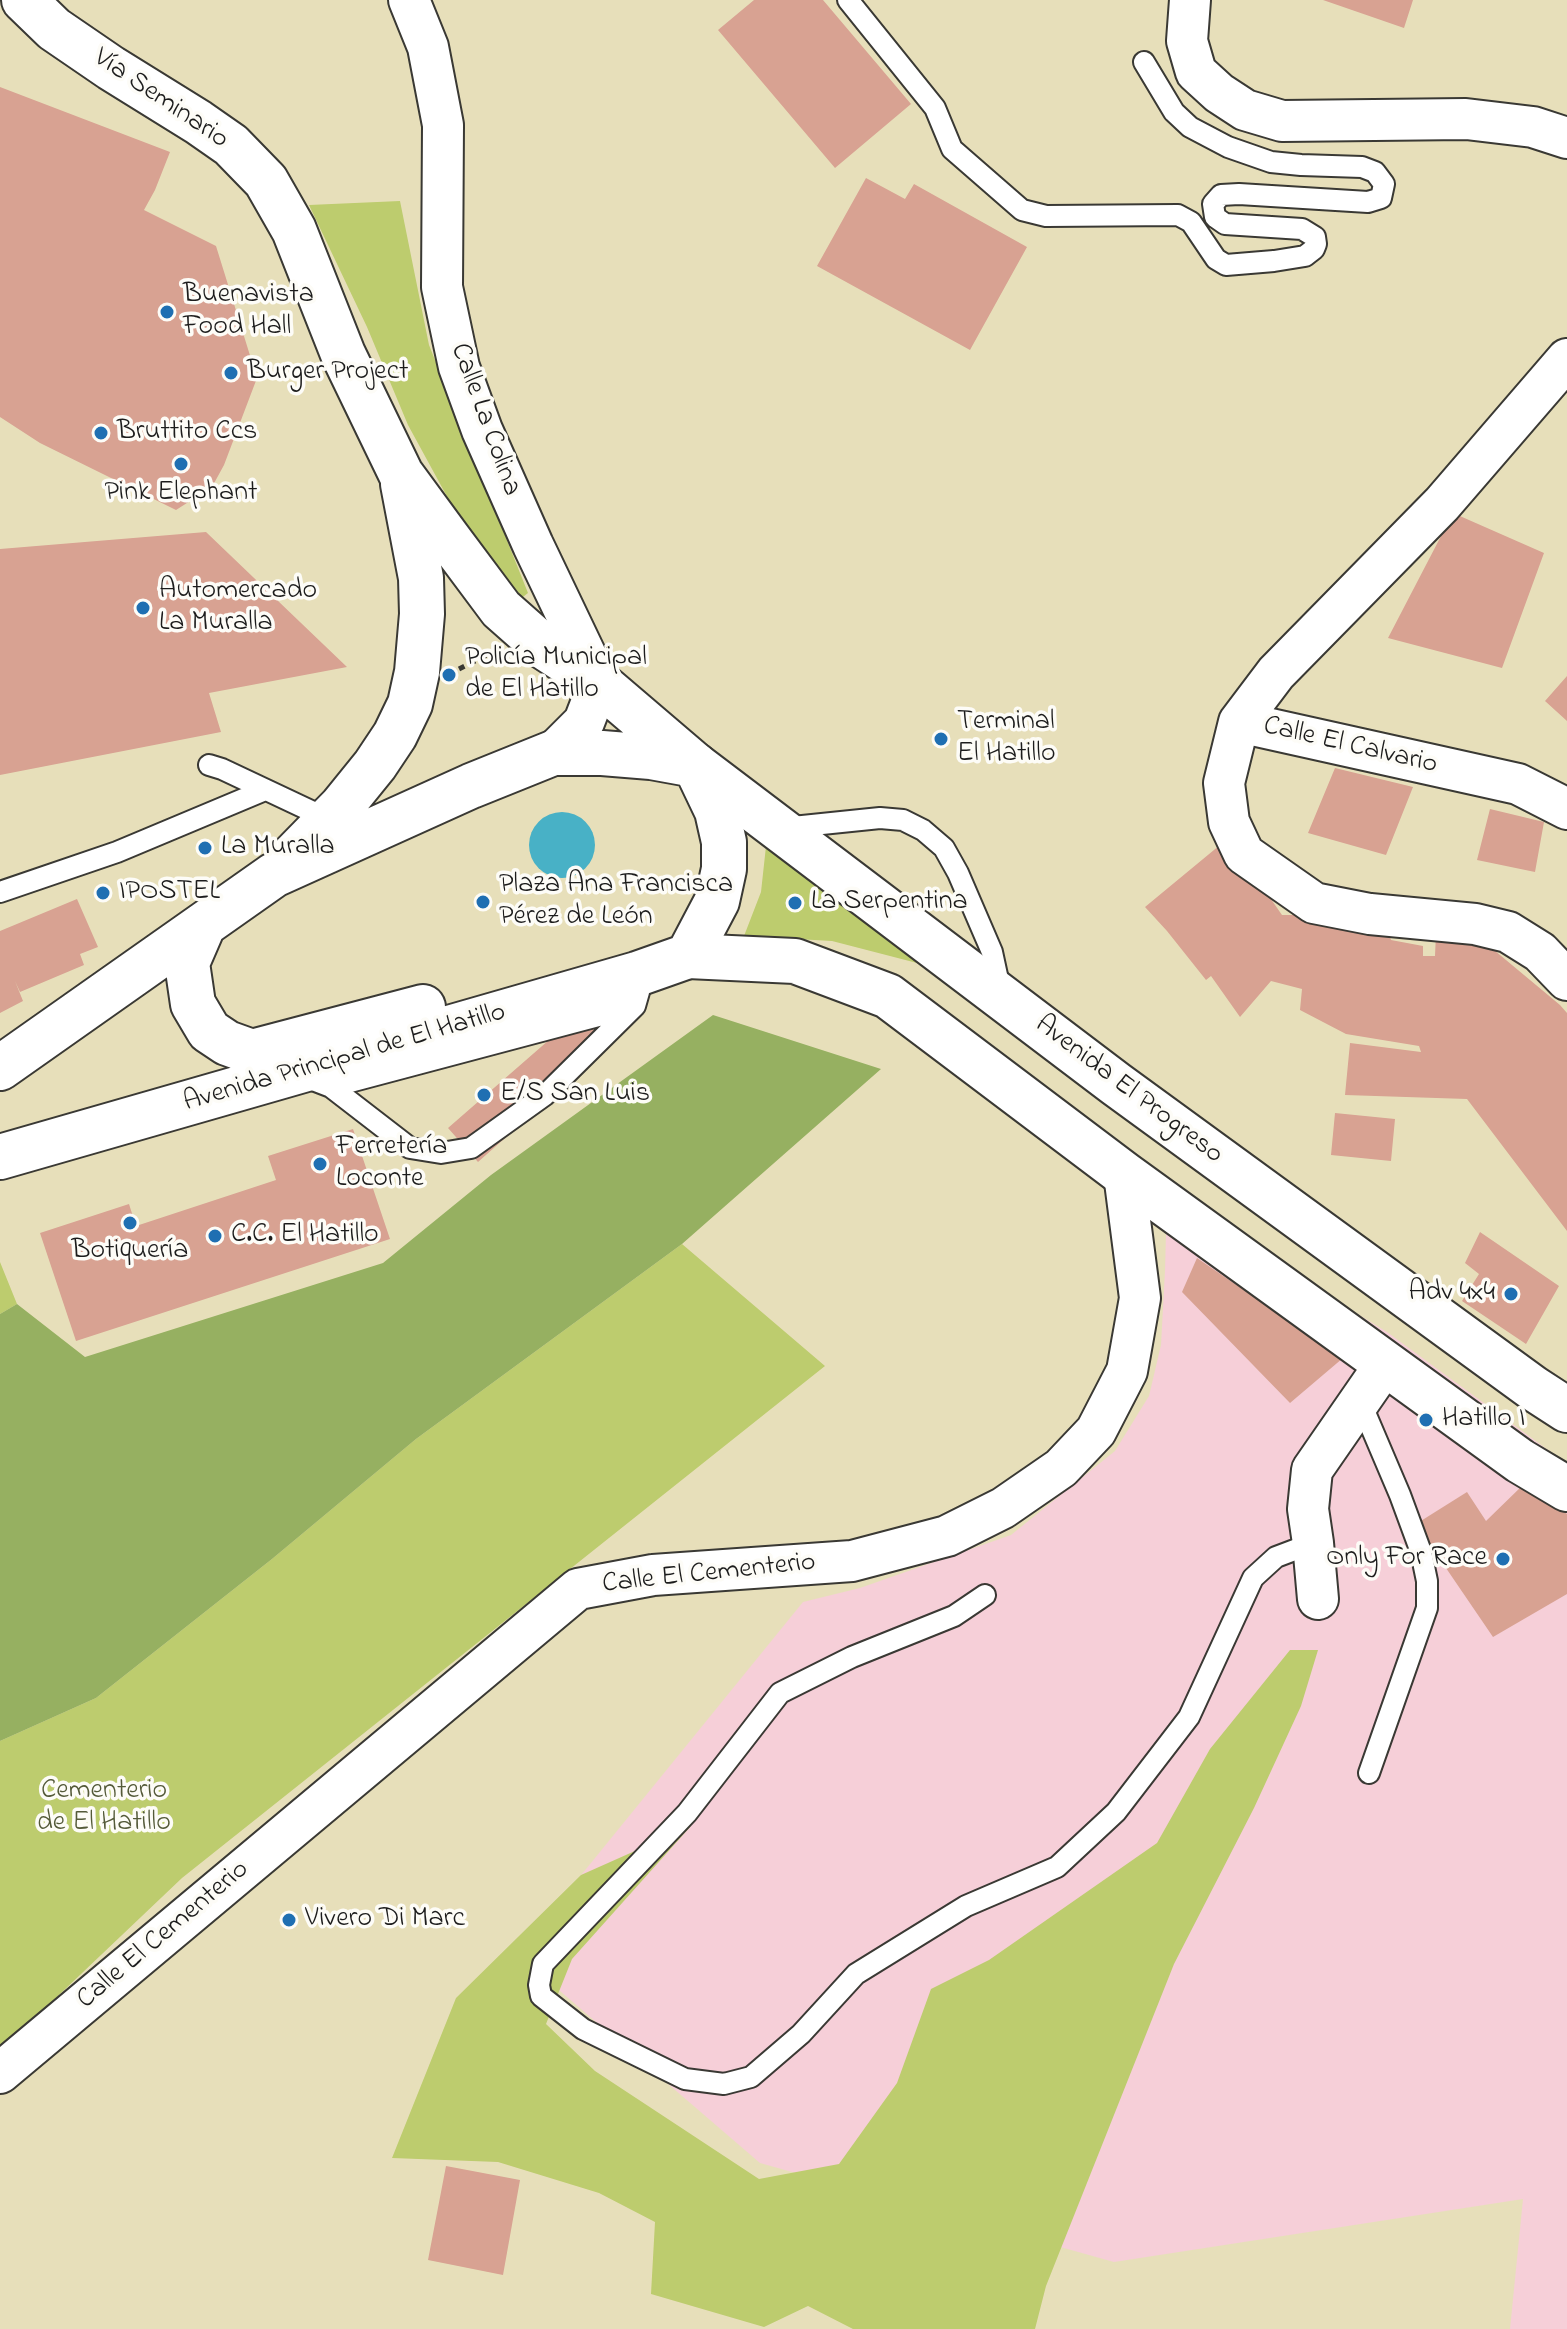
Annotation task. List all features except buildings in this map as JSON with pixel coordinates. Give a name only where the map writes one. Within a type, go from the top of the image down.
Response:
[{"type":"main road","name":"Vía Seminario","points":[[24,0],[54,29],[231,145],[266,181],[294,230],[343,354],[401,474]]},
{"type":"main road","name":"Avenida El Progreso","points":[[401,474],[501,609],[544,647],[599,683],[695,765],[1116,1084],[1520,1379],[1567,1410]]},
{"type":"main road","points":[[0,1068],[274,875],[341,807],[375,765],[395,735],[410,704],[421,628],[421,578],[401,474]]},
{"type":"main road","points":[[274,875],[471,786],[553,753],[627,755],[695,765],[717,811],[724,842],[724,869],[717,901],[688,956]]},
{"type":"main road","points":[[203,926],[187,963],[193,1004],[209,1031],[227,1043],[252,1052],[551,974],[688,956],[795,961],[888,996],[1124,1174],[1520,1461],[1567,1489]]},
{"type":"main road","name":"Avenida Principal de El Hatillo","points":[[0,1157],[314,1080],[636,990],[688,956]]},
{"type":"street","name":"Calle La Colina","points":[[409,0],[428,47],[443,125],[442,287],[459,367],[482,430],[599,683]]},
{"type":"street","points":[[1190,0],[1187,41],[1196,72],[1219,93],[1245,110],[1282,121],[1466,119],[1533,127],[1567,138]]},
{"type":"street","points":[[1239,722],[1276,673],[1442,504],[1567,359]]},
{"type":"street","points":[[553,753],[584,722],[599,683]]},
{"type":"street","name":"Calle El Calvario","points":[[1567,809],[1518,784],[1239,722],[1224,783],[1229,822],[1244,854],[1314,903],[1370,914],[1475,924],[1508,932],[1540,952],[1567,980]]},
{"type":"street","name":"Calle El Cementerio","points":[[0,2073],[578,1589],[653,1575],[852,1561],[947,1536],[1003,1508],[1061,1468],[1096,1431],[1127,1371],[1140,1298],[1124,1174]]},
{"type":"street","points":[[1318,1599],[1308,1509],[1312,1470],[1386,1363]]},
{"type":"lane","points":[[848,0],[935,108],[952,149],[1022,210],[1046,216],[1178,215],[1191,222],[1216,259],[1226,265],[1305,256],[1314,249],[1315,237],[1302,229],[1225,224],[1215,217],[1213,204],[1221,195],[1368,202],[1381,198],[1384,184],[1375,172],[1362,167],[1271,162],[1228,147],[1190,127],[1174,112],[1144,62]]},
{"type":"lane","points":[[1158,89],[1196,72]]},
{"type":"lane","points":[[421,578],[472,570]]},
{"type":"lane","points":[[209,765],[328,819]]},
{"type":"lane","points":[[0,892],[117,852],[265,790]]},
{"type":"lane","points":[[779,829],[880,818],[903,820],[923,830],[944,848],[958,873],[992,952],[1002,997]]},
{"type":"lane","points":[[314,1080],[410,1148],[441,1153],[471,1148],[545,1095],[636,990]]},
{"type":"lane","points":[[1360,1401],[1421,1552],[1427,1581],[1427,1608],[1369,1773]]},
{"type":"lane","points":[[985,1595],[954,1616],[852,1657],[780,1693],[687,1813],[543,1964],[539,1985],[541,1996],[583,2029],[685,2079],[724,2084],[751,2077],[801,2034],[856,1974],[966,1906],[1057,1867],[1116,1812],[1189,1717],[1253,1578],[1276,1557],[1313,1543]]},
{"type":"shaded area","points":[[1167,1198],[1387,1332],[1567,1464],[1567,2329],[1510,2329],[1523,2199],[1114,2262],[760,2163],[517,1954],[803,1602],[860,1588],[1011,1535],[1115,1451],[1149,1396],[1161,1345]]},
{"type":"green space","points":[[400,201],[429,345],[528,593],[519,600],[462,524],[408,425],[367,327],[309,205]]},
{"type":"green space","points":[[767,837],[917,963],[832,941],[744,936],[761,892]]},
{"type":"green space","points":[[713,1015],[881,1069],[682,1244],[416,1439],[272,1559],[96,1698],[0,1741],[0,1314],[17,1304],[85,1357],[383,1263],[491,1175]]},
{"type":"green space","name":"Cementerio de El Hatillo","points":[[682,1244],[825,1366],[182,1878],[0,2051],[0,1741],[96,1698],[272,1559],[416,1439]]},
{"type":"green space","points":[[0,1262],[17,1304],[0,1314]]},
{"type":"green space","points":[[1290,1650],[1318,1650],[1301,1706],[1254,1808],[1174,1964],[1046,2286],[1035,2329],[853,2329],[808,2306],[764,2327],[651,2294],[655,2222],[599,2193],[498,2162],[392,2158],[456,1998],[581,1875],[691,1826],[572,1959],[546,2024],[595,2071],[759,2179],[839,2164],[897,2083],[931,1989],[989,1960],[1157,1843],[1210,1749]]},
{"type":"water","points":[[562,812],[585,822],[595,845],[585,868],[562,878],[539,868],[529,845],[539,822]]},
{"type":"place","name":"Buenavista Food Hall","points":[[167,312]]},
{"type":"place","name":"Burger Project","points":[[231,373]]},
{"type":"place","name":"Bruttito Ccs","points":[[101,433]]},
{"type":"place","name":"Pink Elephant","points":[[181,464]]},
{"type":"place","name":"Automercado La Muralla","points":[[143,608]]},
{"type":"place","name":"Policía Municipal de El Hatillo","points":[[449,675]]},
{"type":"place","name":"Terminal El Hatillo","points":[[941,739]]},
{"type":"place","name":"La Muralla","points":[[205,848]]},
{"type":"place","name":"IPOSTEL","points":[[103,893]]},
{"type":"place","name":"Plaza Ana Francisca Pérez de León","points":[[483,902]]},
{"type":"place","name":"La Serpentina","points":[[795,903]]},
{"type":"place","name":"E/S San Luis","points":[[484,1095]]},
{"type":"place","name":"Ferretería Loconte","points":[[320,1164]]},
{"type":"place","name":"Botiquería","points":[[130,1223]]},
{"type":"place","name":"C.C. El Hatillo","points":[[215,1236]]},
{"type":"place","name":"Adv 4x4","points":[[1511,1294]]},
{"type":"place","name":"Hatillo I","points":[[1426,1420]]},
{"type":"place","name":"Only For Race","points":[[1503,1559]]},
{"type":"place","name":"Vivero Di Marc","points":[[289,1920]]}]
